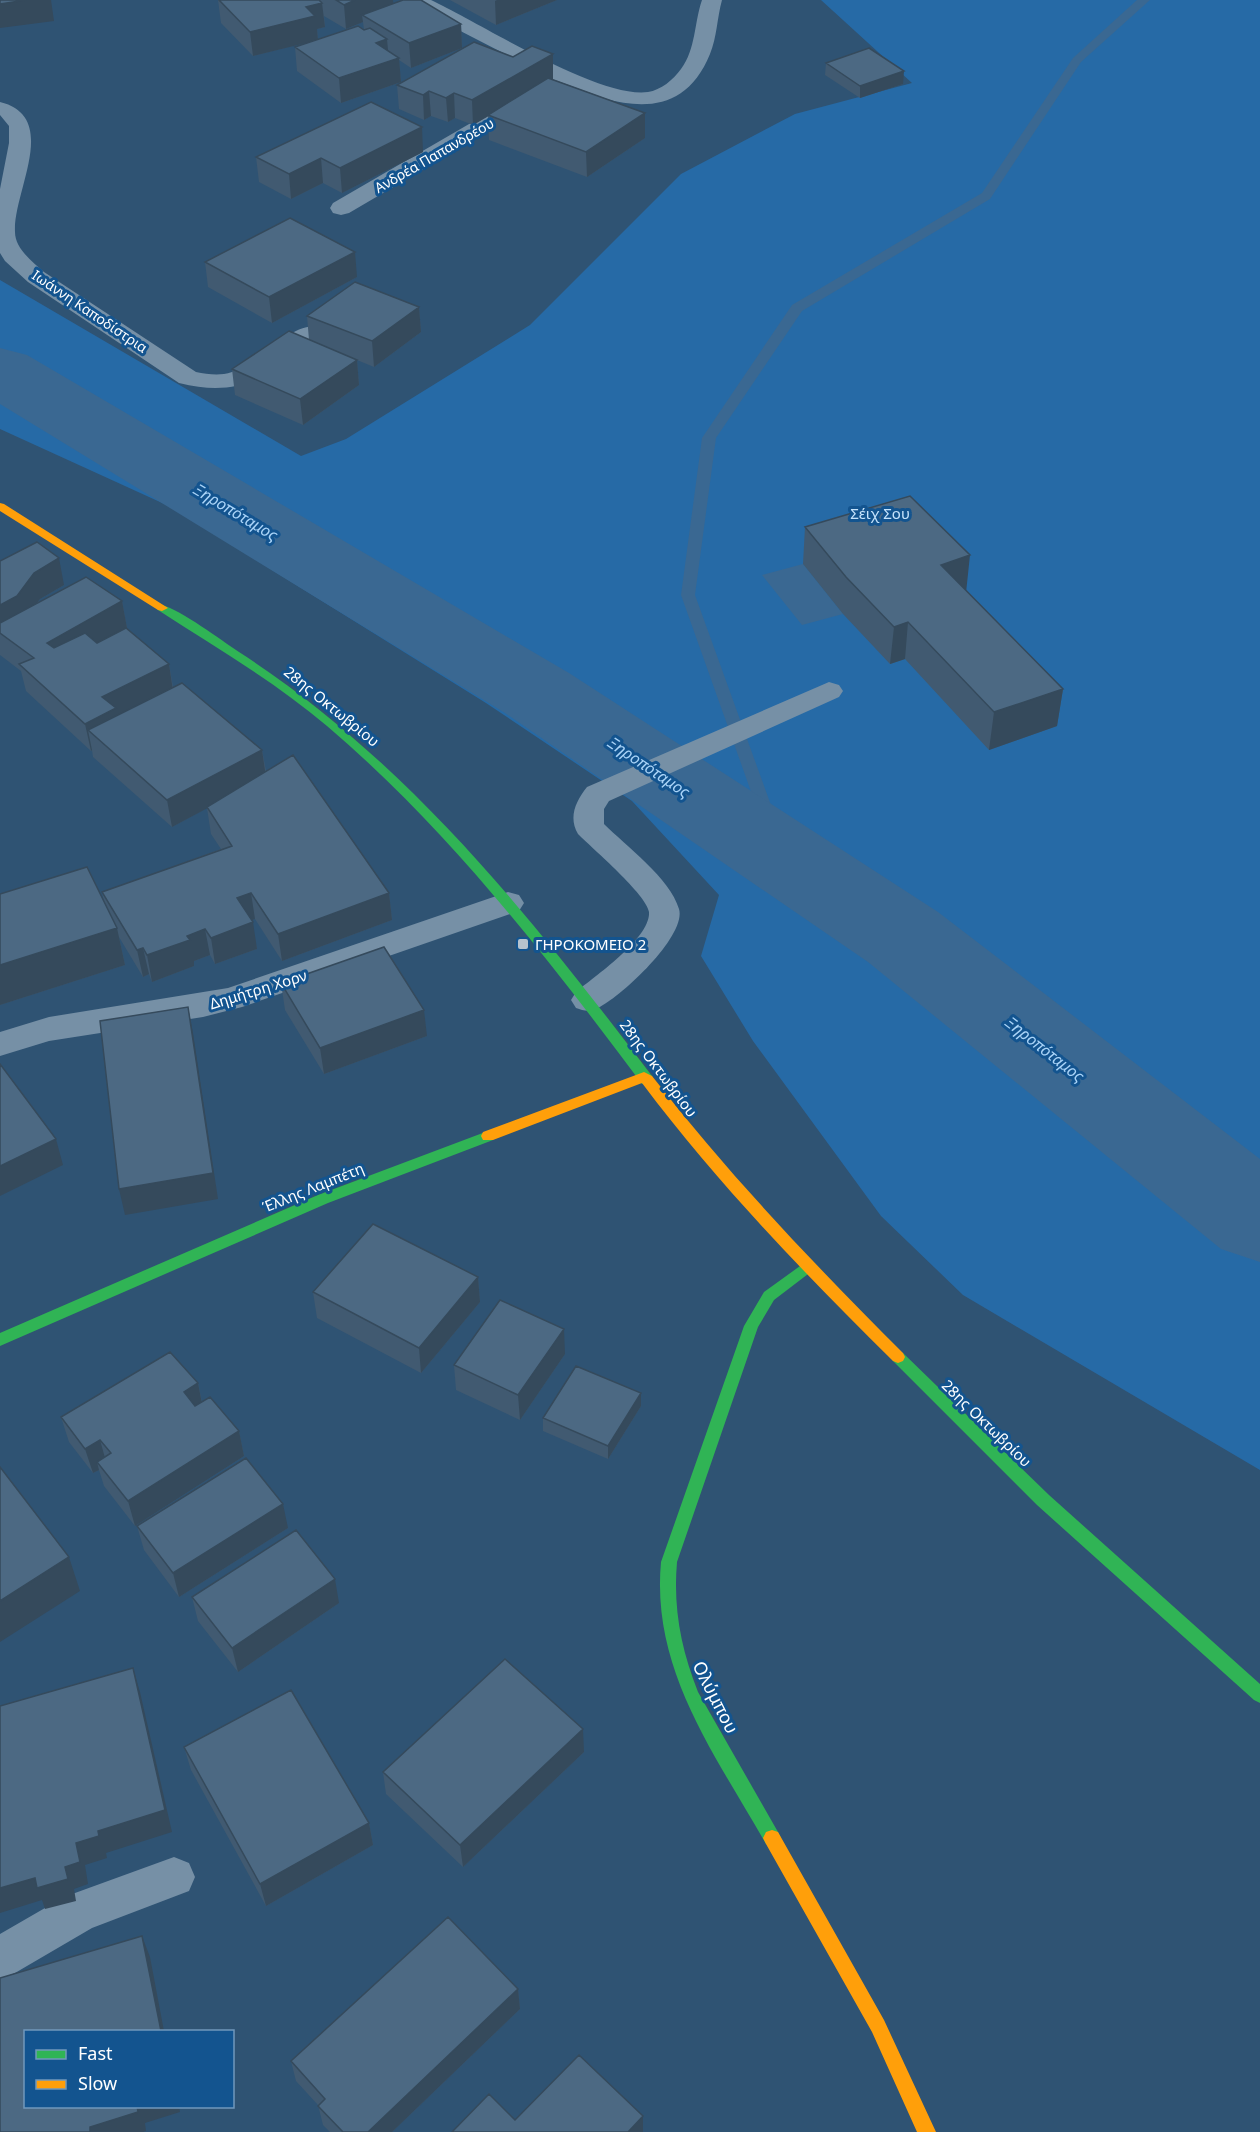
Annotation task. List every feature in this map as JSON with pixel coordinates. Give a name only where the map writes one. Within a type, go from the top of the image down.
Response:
[{"type":"main road","name":"28ης Οκτωβρίου","points":[[0,506],[166,608],[298,697],[396,782],[455,842],[508,903],[587,1000],[703,1151],[807,1267],[1043,1500],[1260,1695]]},
{"type":"main road","name":"Έλλης Λαμπέτη","points":[[0,1340],[323,1199],[644,1077]]},
{"type":"main road","name":"Ολύμπου","points":[[807,1267],[769,1296],[751,1326],[669,1562],[665,1593],[667,1621],[676,1656],[691,1695],[878,2026],[927,2132]]},
{"type":"street","points":[[415,0],[453,18],[517,55],[566,77],[618,97],[644,99],[664,95],[681,83],[698,59],[712,0]]},
{"type":"street","name":"Ανδρέα Παπανδρέου","points":[[341,208],[566,77]]},
{"type":"street","name":"Ιωάννη Καποδίστρια","points":[[0,108],[9,111],[20,125],[20,144],[3,233],[13,256],[36,277],[188,378],[206,383],[226,383],[247,377],[310,333]]},
{"type":"street","points":[[587,1000],[637,959],[657,934],[664,918],[662,905],[655,892],[589,827],[587,814],[591,802],[598,794],[829,691]]},
{"type":"street","name":"Δημήτρη Χορν","points":[[0,1044],[49,1029],[223,1001],[369,953],[508,903]]},
{"type":"street","points":[[0,1958],[79,1912],[174,1877]]},
{"type":"green space","name":"Σέιχ Σου","points":[[821,0],[1260,0],[1260,1470],[963,1295],[881,1216],[753,1041],[701,956],[719,895],[632,801],[486,703],[171,507],[0,429],[0,280],[301,456],[346,439],[530,325],[681,174],[795,114],[912,83]]},
{"type":"shaded area","points":[[803,564],[843,614],[802,625],[762,575]]},
{"type":"building","points":[[0,0],[26,0],[0,4]]},
{"type":"building","points":[[219,0],[319,0],[322,3],[306,7],[315,16],[250,32]]},
{"type":"building","points":[[336,0],[355,0],[344,5]]},
{"type":"building","points":[[403,0],[421,0],[461,24],[409,43],[362,15]]},
{"type":"building","points":[[358,26],[364,30],[370,28],[387,39],[376,43],[399,58],[339,78],[295,47]]},
{"type":"building","points":[[474,42],[513,57],[532,46],[553,54],[472,100],[454,93],[446,98],[429,91],[423,95],[397,85]]},
{"type":"building","points":[[869,48],[904,71],[860,86],[826,63]]},
{"type":"building","points":[[548,78],[645,113],[586,152],[488,115]]},
{"type":"building","points":[[371,102],[422,127],[340,168],[321,158],[289,174],[256,157]]},
{"type":"building","points":[[290,218],[355,252],[269,297],[205,262]]},
{"type":"building","points":[[355,282],[419,307],[372,341],[307,316]]},
{"type":"building","points":[[289,331],[357,360],[300,399],[232,369]]},
{"type":"building","points":[[910,496],[970,555],[941,565],[1063,689],[994,712],[908,622],[894,627],[846,577],[805,527]]},
{"type":"building","points":[[37,542],[59,558],[34,573],[17,596],[0,605],[0,561]]},
{"type":"building","points":[[86,577],[122,601],[47,643],[54,648],[85,633],[97,643],[126,628],[169,664],[102,697],[116,708],[85,724],[19,664],[34,658],[0,633],[0,623]]},
{"type":"building","points":[[182,683],[262,750],[167,800],[88,730]]},
{"type":"building","points":[[293,755],[389,893],[278,934],[251,893],[237,898],[253,922],[211,938],[205,929],[187,936],[190,940],[147,955],[143,948],[137,950],[102,892],[232,846],[207,807]]},
{"type":"building","points":[[87,867],[117,928],[0,965],[0,894]]},
{"type":"building","points":[[384,947],[424,1010],[320,1048],[281,983]]},
{"type":"building","points":[[188,1007],[213,1173],[119,1189],[100,1021]]},
{"type":"building","points":[[0,1064],[56,1139],[0,1166]]},
{"type":"building","points":[[373,1224],[478,1277],[419,1348],[313,1292]]},
{"type":"building","points":[[500,1300],[564,1329],[518,1395],[454,1365]]},
{"type":"building","points":[[170,1352],[198,1383],[184,1392],[195,1406],[210,1397],[239,1431],[128,1501],[97,1462],[111,1453],[100,1440],[85,1449],[61,1417]]},
{"type":"building","points":[[576,1366],[641,1393],[608,1446],[543,1418]]},
{"type":"building","points":[[246,1458],[283,1504],[173,1573],[137,1526]]},
{"type":"building","points":[[0,1467],[69,1557],[0,1601]]},
{"type":"building","points":[[296,1530],[335,1579],[232,1648],[192,1597]]},
{"type":"building","points":[[505,1659],[583,1729],[460,1845],[383,1772]]},
{"type":"building","points":[[133,1668],[165,1810],[98,1831],[99,1836],[76,1843],[80,1862],[65,1867],[68,1879],[37,1888],[35,1878],[0,1888],[0,1706]]},
{"type":"building","points":[[291,1690],[369,1823],[260,1884],[184,1747]]},
{"type":"building","points":[[448,1917],[518,1989],[368,2132],[343,2132],[318,2106],[325,2099],[291,2061]]},
{"type":"building","points":[[142,1936],[161,2030],[24,2030],[24,2108],[137,2108],[138,2112],[90,2127],[90,2132],[0,2132],[0,1978]]},
{"type":"building","points":[[579,2055],[643,2116],[628,2132],[452,2132],[489,2094],[515,2120]]},
{"type":"waterway","points":[[781,855],[688,595],[709,438],[797,308],[986,196],[1077,60],[1144,0]]},
{"type":"waterway","name":"Ξηροπόταμος","points":[[0,371],[537,693],[903,937],[1260,1219]]},
{"type":"traffic: fast","points":[[162,608],[291,692],[331,723],[375,763],[418,805],[498,892],[537,938],[647,1080]]},
{"type":"traffic: fast","points":[[0,1340],[323,1199],[488,1136]]},
{"type":"traffic: fast","points":[[772,1838],[691,1695],[671,1630],[667,1579],[669,1562],[751,1326],[769,1296],[807,1267]]},
{"type":"traffic: fast","points":[[898,1357],[1043,1500],[1260,1695]]},
{"type":"traffic: slow","points":[[0,506],[162,608]]},
{"type":"traffic: slow","points":[[488,1136],[644,1077]]},
{"type":"traffic: slow","points":[[647,1080],[705,1153],[767,1223],[898,1357]]},
{"type":"traffic: slow","points":[[772,1838],[878,2026],[927,2132]]},
{"type":"place","name":"ΓΗΡΟΚΟΜΕΙΟ 2","points":[[523,944]]}]
